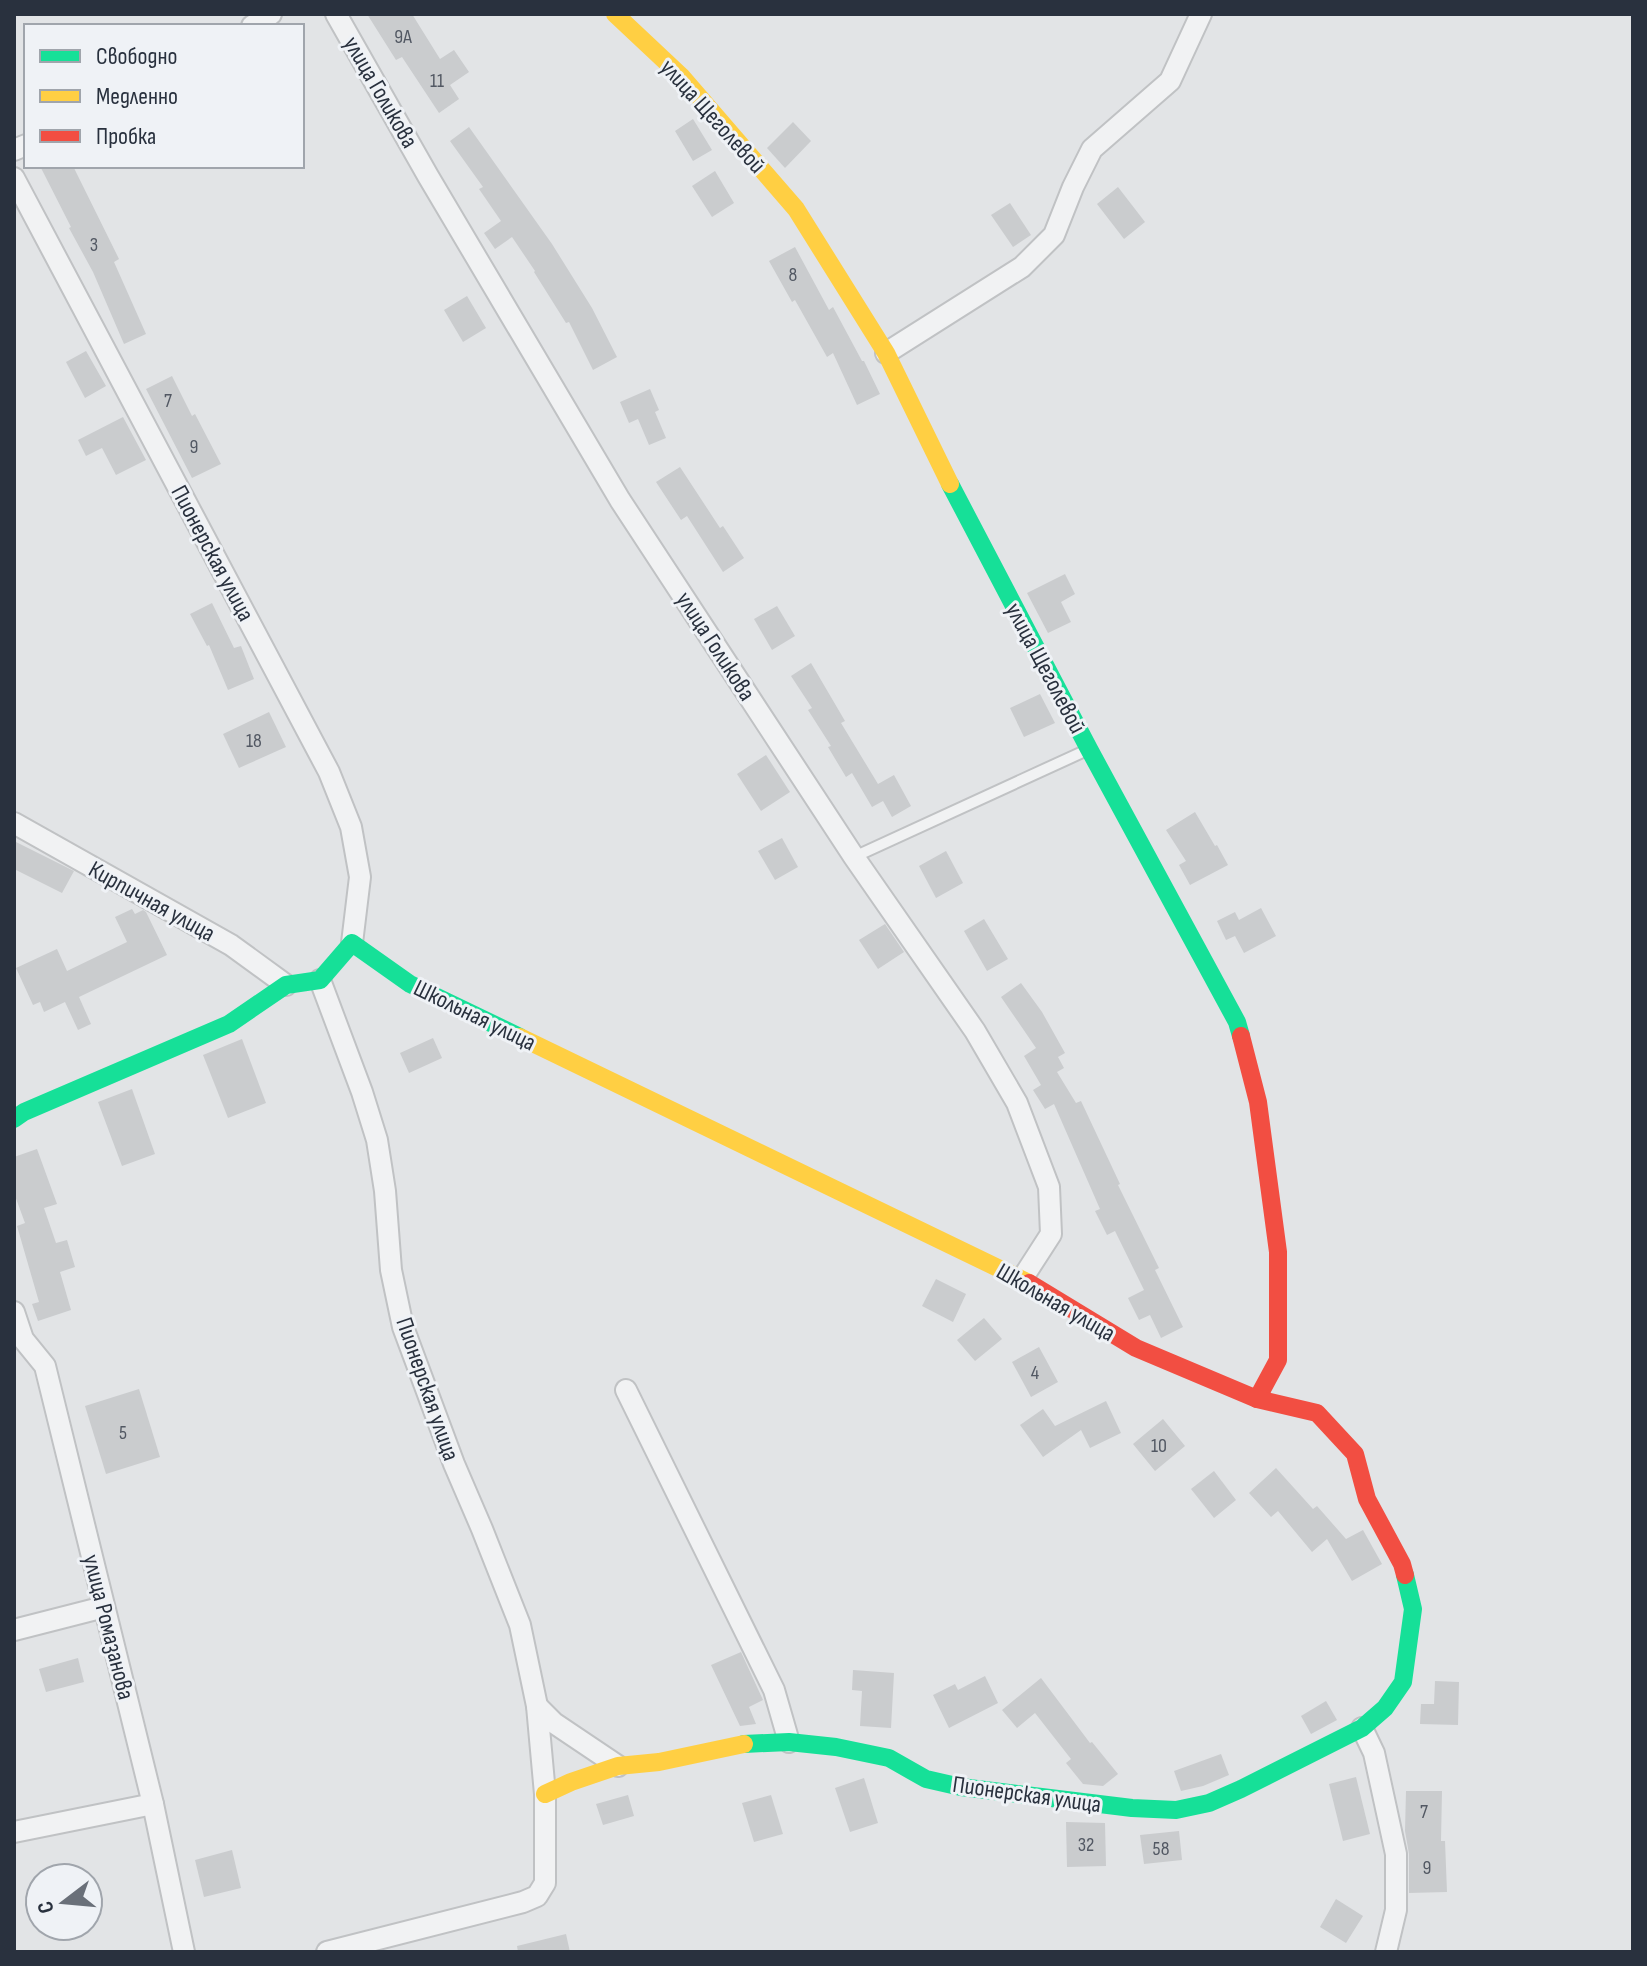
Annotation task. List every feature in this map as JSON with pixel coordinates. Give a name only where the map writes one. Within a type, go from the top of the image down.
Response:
[{"type":"street","name":"улица Голикова","points":[[336,14],[620,500],[854,857],[975,1031],[1017,1103],[1049,1187],[1051,1234],[1022,1279]]},
{"type":"street","name":"улица Щеголевой","points":[[615,14],[681,76],[796,209],[886,353],[941,468],[1237,1022],[1258,1102],[1278,1252],[1278,1360],[1257,1399]]},
{"type":"street","points":[[886,353],[1022,267],[1054,235],[1092,149],[1170,81],[1201,14]]},
{"type":"street","name":"Пионерская улица","points":[[14,178],[329,772],[351,827],[360,877],[352,943]]},
{"type":"street","name":"Кирпичная улица","points":[[14,823],[231,945],[286,985]]},
{"type":"street","points":[[14,1119],[229,1024],[286,985],[320,980],[352,943]]},
{"type":"street","name":"Школьная улица","points":[[352,943],[410,984],[1022,1279],[1136,1348],[1257,1399],[1317,1413],[1355,1454],[1367,1499],[1402,1564],[1413,1609],[1403,1682],[1385,1708],[1362,1728]]},
{"type":"street","name":"Пионерская улица","points":[[320,980],[377,1140],[385,1191],[391,1270],[403,1327],[454,1464],[520,1625],[537,1706],[545,1794],[545,1883],[537,1896],[327,1952]]},
{"type":"street","name":"улица Ромазанова","points":[[14,1312],[19,1341],[45,1366],[153,1804],[184,1952]]},
{"type":"street","points":[[626,1390],[774,1690],[789,1742]]},
{"type":"street","points":[[14,1630],[104,1607]]},
{"type":"street","points":[[537,1706],[554,1723],[618,1766]]},
{"type":"street","points":[[1362,1728],[1374,1753],[1396,1854],[1396,1910],[1386,1952]]},
{"type":"street","name":"Пионерская улица","points":[[545,1794],[618,1766],[659,1762],[749,1743],[789,1742],[836,1747],[889,1758],[926,1779],[961,1787],[1132,1808],[1176,1810],[1209,1803],[1241,1789],[1362,1728]]},
{"type":"street","points":[[14,1832],[153,1804]]},
{"type":"lane","points":[[854,857],[1089,749]]},
{"type":"building","points":[[367,14],[412,14],[440,59],[454,50],[469,72],[450,85],[459,99],[439,113],[402,57],[396,60]]},
{"type":"building","points":[[693,119],[712,150],[693,161],[675,131]]},
{"type":"building","points":[[793,122],[811,141],[785,168],[767,148]]},
{"type":"building","points":[[469,127],[552,244],[592,308],[617,357],[593,370],[569,322],[566,323],[512,237],[495,249],[484,233],[501,221],[479,189],[483,187],[450,141]]},
{"type":"building","points":[[41,168],[74,168],[119,259],[114,262],[146,334],[124,344]]},
{"type":"building","points":[[715,171],[734,203],[712,217],[692,186]]},
{"type":"building","points":[[1118,187],[1145,222],[1124,239],[1097,204]]},
{"type":"building","points":[[1010,203],[1031,235],[1013,247],[991,215]]},
{"type":"building","points":[[795,247],[829,310],[833,307],[880,394],[857,405],[833,353],[827,357],[795,300],[792,302],[769,261]]},
{"type":"building","points":[[467,296],[486,328],[463,342],[444,310]]},
{"type":"building","points":[[86,351],[106,386],[85,398],[66,362]]},
{"type":"building","points":[[172,376],[221,464],[192,478],[146,389]]},
{"type":"building","points":[[650,389],[666,438],[649,445],[638,419],[629,423],[620,402]]},
{"type":"building","points":[[123,417],[146,460],[116,475],[102,448],[86,456],[78,440]]},
{"type":"building","points":[[680,467],[744,558],[723,572],[687,516],[681,520],[656,482]]},
{"type":"building","points":[[1065,574],[1075,594],[1061,602],[1071,622],[1048,633],[1027,593]]},
{"type":"building","points":[[212,603],[234,648],[241,646],[254,679],[228,690],[209,645],[190,614]]},
{"type":"building","points":[[777,606],[795,636],[772,650],[754,619]]},
{"type":"building","points":[[811,663],[845,721],[841,723],[878,784],[894,775],[911,806],[892,817],[883,801],[872,807],[852,773],[846,777],[808,710],[812,708],[791,676]]},
{"type":"building","points":[[1040,694],[1055,723],[1024,737],[1010,708]]},
{"type":"building","points":[[269,712],[286,747],[239,768],[223,734]]},
{"type":"building","points":[[766,755],[790,792],[761,811],[737,774]]},
{"type":"building","points":[[1195,812],[1228,865],[1190,885],[1179,865],[1186,861],[1166,830]]},
{"type":"building","points":[[782,838],[798,867],[775,880],[758,851]]},
{"type":"building","points":[[14,841],[74,871],[62,893],[14,869]]},
{"type":"building","points":[[946,851],[963,883],[936,898],[919,866]]},
{"type":"building","points":[[1261,908],[1276,936],[1244,953],[1235,936],[1226,940],[1217,921],[1235,912],[1239,920]]},
{"type":"building","points":[[132,909],[135,914],[143,910],[146,912],[167,955],[79,997],[91,1024],[78,1030],[65,1002],[44,1012],[40,1002],[33,1005],[16,968],[57,949],[67,971],[127,942],[115,917]]},
{"type":"building","points":[[984,919],[1008,959],[987,971],[964,931]]},
{"type":"building","points":[[885,924],[904,952],[878,969],[859,940]]},
{"type":"building","points":[[1021,983],[1065,1053],[1058,1057],[1064,1068],[1057,1072],[1076,1103],[1081,1101],[1183,1327],[1161,1338],[1150,1315],[1139,1320],[1128,1298],[1144,1290],[1115,1231],[1107,1235],[1095,1211],[1100,1209],[1054,1104],[1045,1109],[1033,1090],[1041,1085],[1024,1056],[1036,1048],[1001,997]]},
{"type":"building","points":[[433,1038],[442,1058],[409,1073],[400,1053]]},
{"type":"building","points":[[242,1039],[266,1103],[228,1118],[203,1055]]},
{"type":"building","points":[[132,1089],[155,1154],[122,1166],[98,1102]]},
{"type":"building","points":[[37,1149],[57,1204],[44,1208],[56,1243],[67,1240],[75,1267],[60,1272],[71,1310],[38,1321],[32,1304],[39,1302],[17,1226],[25,1223],[14,1193],[14,1157]]},
{"type":"building","points":[[936,1279],[966,1294],[953,1322],[922,1306]]},
{"type":"building","points":[[984,1318],[1002,1339],[975,1361],[957,1340]]},
{"type":"building","points":[[1039,1347],[1058,1382],[1031,1397],[1012,1362]]},
{"type":"building","points":[[139,1389],[160,1457],[106,1474],[85,1406]]},
{"type":"building","points":[[1106,1401],[1121,1433],[1090,1448],[1081,1430],[1043,1457],[1020,1425],[1043,1409],[1055,1426]]},
{"type":"building","points":[[1163,1419],[1185,1446],[1155,1471],[1133,1444]]},
{"type":"building","points":[[1276,1468],[1313,1509],[1317,1506],[1346,1539],[1363,1530],[1382,1564],[1352,1581],[1327,1539],[1312,1552],[1278,1511],[1271,1517],[1249,1493]]},
{"type":"building","points":[[1214,1471],[1236,1500],[1214,1518],[1191,1489]]},
{"type":"building","points":[[741,1652],[763,1700],[749,1707],[756,1724],[740,1726],[711,1665]]},
{"type":"building","points":[[78,1658],[84,1682],[46,1692],[39,1669]]},
{"type":"building","points":[[853,1670],[894,1673],[891,1728],[860,1726],[862,1691],[852,1690]]},
{"type":"building","points":[[985,1676],[998,1703],[949,1728],[933,1695],[955,1684],[958,1690]]},
{"type":"building","points":[[1041,1678],[1090,1743],[1118,1774],[1103,1786],[1083,1784],[1066,1763],[1071,1759],[1035,1713],[1017,1728],[1002,1710]]},
{"type":"building","points":[[1435,1681],[1459,1682],[1458,1725],[1420,1724],[1421,1704],[1434,1704]]},
{"type":"building","points":[[1326,1701],[1337,1720],[1311,1734],[1301,1716]]},
{"type":"building","points":[[1221,1754],[1229,1775],[1181,1791],[1174,1771]]},
{"type":"building","points":[[1356,1777],[1370,1834],[1343,1841],[1329,1784]]},
{"type":"building","points":[[864,1778],[878,1823],[850,1832],[835,1788]]},
{"type":"building","points":[[1406,1791],[1442,1791],[1441,1841],[1445,1841],[1447,1892],[1409,1893]]},
{"type":"building","points":[[628,1795],[634,1816],[603,1825],[596,1804]]},
{"type":"building","points":[[771,1795],[783,1834],[754,1842],[742,1803]]},
{"type":"building","points":[[1066,1822],[1105,1823],[1106,1866],[1067,1867]]},
{"type":"building","points":[[1179,1831],[1182,1860],[1144,1864],[1140,1835]]},
{"type":"building","points":[[232,1850],[241,1888],[204,1897],[195,1860]]},
{"type":"building","points":[[1336,1899],[1363,1916],[1346,1943],[1320,1927]]},
{"type":"building","points":[[566,1934],[570,1952],[518,1952],[517,1946]]},
{"type":"traffic: fast","points":[[950,484],[1237,1022],[1241,1036]]},
{"type":"traffic: fast","points":[[14,1119],[229,1024],[286,985],[320,980],[352,943],[410,984],[520,1037]]},
{"type":"traffic: fast","points":[[744,1744],[789,1742],[836,1747],[889,1758],[926,1779],[961,1787],[1132,1808],[1176,1810],[1209,1803],[1362,1728],[1385,1708],[1403,1682],[1413,1609],[1405,1575]]},
{"type":"traffic: slow","points":[[615,14],[681,76],[796,209],[886,353],[950,484]]},
{"type":"traffic: slow","points":[[520,1037],[1029,1283]]},
{"type":"traffic: slow","points":[[545,1794],[618,1766],[659,1762],[744,1744]]},
{"type":"traffic: jam","points":[[1241,1036],[1258,1102],[1278,1252],[1278,1360],[1257,1399]]},
{"type":"traffic: jam","points":[[1029,1283],[1136,1348],[1257,1399],[1317,1413],[1355,1454],[1367,1499],[1405,1575]]}]
